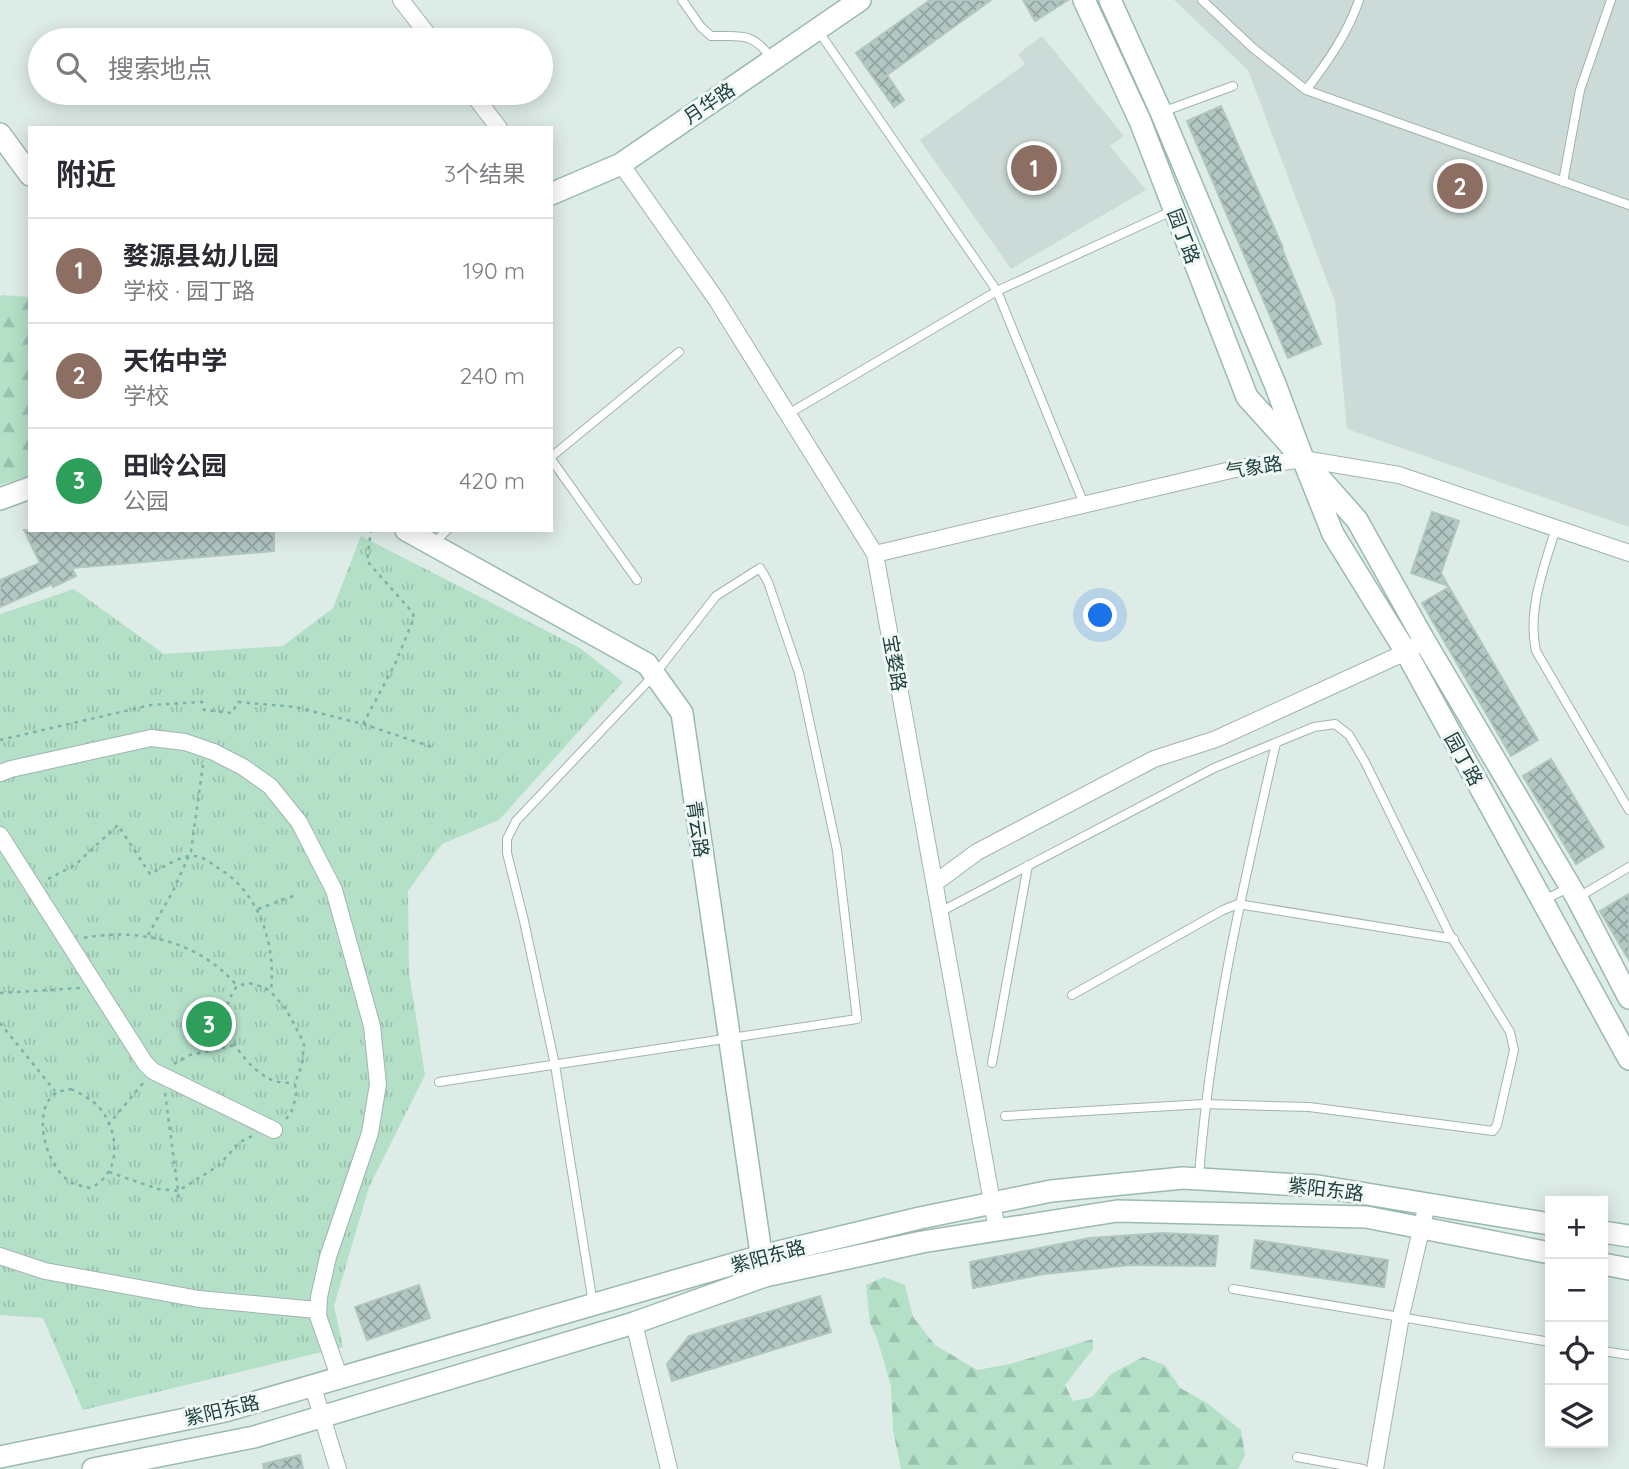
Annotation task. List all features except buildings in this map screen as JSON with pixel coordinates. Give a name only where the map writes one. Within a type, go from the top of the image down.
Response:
[{"type":"main road","name":"月华路","points":[[553,193],[621,164],[859,0]]},
{"type":"main road","name":"园丁路","points":[[1084,0],[1140,121],[1247,397],[1357,520],[1424,640],[1574,892],[1629,998]]},
{"type":"main road","name":"园丁路","points":[[1110,0],[1161,112],[1275,384],[1333,534],[1406,653],[1629,1059]]},
{"type":"main road","points":[[0,134],[28,172]]},
{"type":"main road","points":[[0,499],[28,489]]},
{"type":"main road","name":"青云路","points":[[416,532],[440,537],[647,664],[681,713],[763,1266]]},
{"type":"main road","name":"紫阳东路","points":[[0,1457],[225,1411],[594,1306],[763,1266],[993,1203],[1051,1191],[1183,1178],[1318,1186],[1545,1223]]},
{"type":"main road","name":"紫阳东路","points":[[93,1469],[254,1437],[634,1324],[763,1266],[1117,1211],[1366,1217],[1545,1253]]},
{"type":"main road","points":[[1608,1233],[1629,1236]]},
{"type":"main road","points":[[1608,1265],[1629,1269]]},
{"type":"street","points":[[401,0],[423,28]]},
{"type":"street","points":[[481,105],[497,126]]},
{"type":"street","name":"宝婺路","points":[[621,164],[716,299],[875,554],[998,1230]]},
{"type":"street","name":"气象路","points":[[875,554],[1235,469],[1303,459],[1399,475],[1629,553]]},
{"type":"street","points":[[935,883],[978,852],[1154,759],[1216,739],[1406,653],[1424,640]]},
{"type":"street","points":[[0,773],[151,738],[185,742],[243,767],[270,786],[299,822],[334,890],[372,1026],[379,1084],[370,1133],[328,1257],[317,1310],[340,1379]]},
{"type":"street","points":[[0,835],[145,1063],[158,1073],[274,1130]]},
{"type":"street","points":[[1375,1469],[1401,1316],[1427,1204]]},
{"type":"street","points":[[0,1256],[45,1271],[199,1299],[317,1310]]},
{"type":"street","points":[[634,1324],[669,1469]]},
{"type":"street","points":[[313,1387],[338,1469]]},
{"type":"lane","points":[[682,0],[701,27],[711,36],[749,37],[759,41],[772,60]]},
{"type":"lane","points":[[1202,0],[1253,48],[1306,90],[1629,205]]},
{"type":"lane","points":[[1306,90],[1324,67],[1359,0]]},
{"type":"lane","points":[[1563,182],[1580,90],[1611,0]]},
{"type":"lane","points":[[817,29],[997,291],[1084,504]]},
{"type":"lane","points":[[1140,121],[1233,86]]},
{"type":"lane","points":[[788,414],[997,291],[1174,210]]},
{"type":"lane","points":[[553,456],[679,352]]},
{"type":"lane","points":[[553,461],[637,580]]},
{"type":"lane","points":[[1556,528],[1538,586],[1533,638],[1536,651],[1629,810]]},
{"type":"lane","points":[[439,1082],[555,1065],[857,1019],[837,850],[802,687],[768,582],[760,568],[716,596],[654,674],[516,821],[507,839],[507,853],[555,1065],[594,1306]]},
{"type":"lane","points":[[940,912],[1214,768],[1314,727],[1335,724],[1349,735],[1365,762],[1454,939],[1510,1032],[1514,1049],[1497,1125],[1493,1131],[1309,1107],[1204,1104],[1005,1116]]},
{"type":"lane","points":[[1199,1179],[1204,1104],[1238,905],[1276,743]]},
{"type":"lane","points":[[992,1063],[1028,865]]},
{"type":"lane","points":[[1542,901],[1574,892],[1629,867]]},
{"type":"lane","points":[[1072,995],[1223,909],[1238,905],[1454,939]]},
{"type":"lane","points":[[1233,1289],[1545,1341]]},
{"type":"lane","points":[[1608,1352],[1629,1355]]},
{"type":"lane","points":[[1297,1457],[1363,1469]]},
{"type":"path","points":[[363,724],[395,664],[414,618],[413,613],[367,561],[371,532]]},
{"type":"path","points":[[0,740],[150,705],[202,702],[204,710],[232,713],[238,702],[295,707],[363,724],[435,748]]},
{"type":"path","points":[[148,935],[189,856],[196,829],[204,748]]},
{"type":"path","points":[[33,887],[75,865],[118,825],[150,874],[189,856],[199,856],[224,871],[258,909],[273,971],[270,991]]},
{"type":"path","points":[[258,909],[296,895]]},
{"type":"path","points":[[67,941],[92,936],[159,937],[206,960],[237,986]]},
{"type":"path","points":[[109,1172],[158,1189],[178,1191],[218,1166],[240,1142],[254,1134],[267,1137],[291,1112],[296,1097],[295,1083],[302,1065],[304,1043],[286,1009],[270,991],[263,986],[248,983],[237,986],[229,1000],[226,1016],[228,1031],[236,1045],[255,1069],[269,1079],[295,1083]]},
{"type":"path","points":[[0,993],[97,988]]},
{"type":"path","points":[[0,1023],[55,1091]]},
{"type":"path","points":[[108,1125],[158,1073],[190,1055],[236,1045]]},
{"type":"path","points":[[158,1073],[179,1198]]},
{"type":"path","points":[[71,1089],[87,1097],[98,1107],[108,1125],[114,1158],[102,1183],[90,1188],[70,1182],[54,1166],[42,1119],[46,1102],[55,1091],[71,1089]]},
{"type":"shaded area","points":[[1174,0],[1629,0],[1629,527],[1347,429],[1335,302],[1248,70]]},
{"type":"shaded area","points":[[1042,36],[1124,136],[1110,146],[1146,190],[1011,269],[920,140],[1025,64],[1018,54]]},
{"type":"green space","points":[[0,297],[28,297],[28,477],[0,485]]},
{"type":"green space","points":[[361,536],[580,648],[623,682],[499,820],[442,844],[408,891],[409,972],[425,1075],[369,1187],[334,1306],[343,1347],[83,1410],[43,1318],[0,1315],[0,614],[74,589],[164,654],[283,646],[333,608]]},
{"type":"green space","points":[[884,1277],[905,1285],[913,1317],[935,1345],[977,1370],[1010,1364],[1093,1339],[1093,1349],[1065,1385],[1073,1401],[1092,1397],[1111,1374],[1143,1357],[1165,1365],[1180,1388],[1207,1403],[1241,1430],[1245,1455],[1238,1469],[901,1469],[893,1430],[891,1386],[870,1323],[866,1285]]},
{"type":"place","name":"婺源县幼儿园","points":[[1034,168]]},
{"type":"place","name":"天佑中学","points":[[1460,186]]},
{"type":"place","name":"田岭公园","points":[[209,1024]]}]
